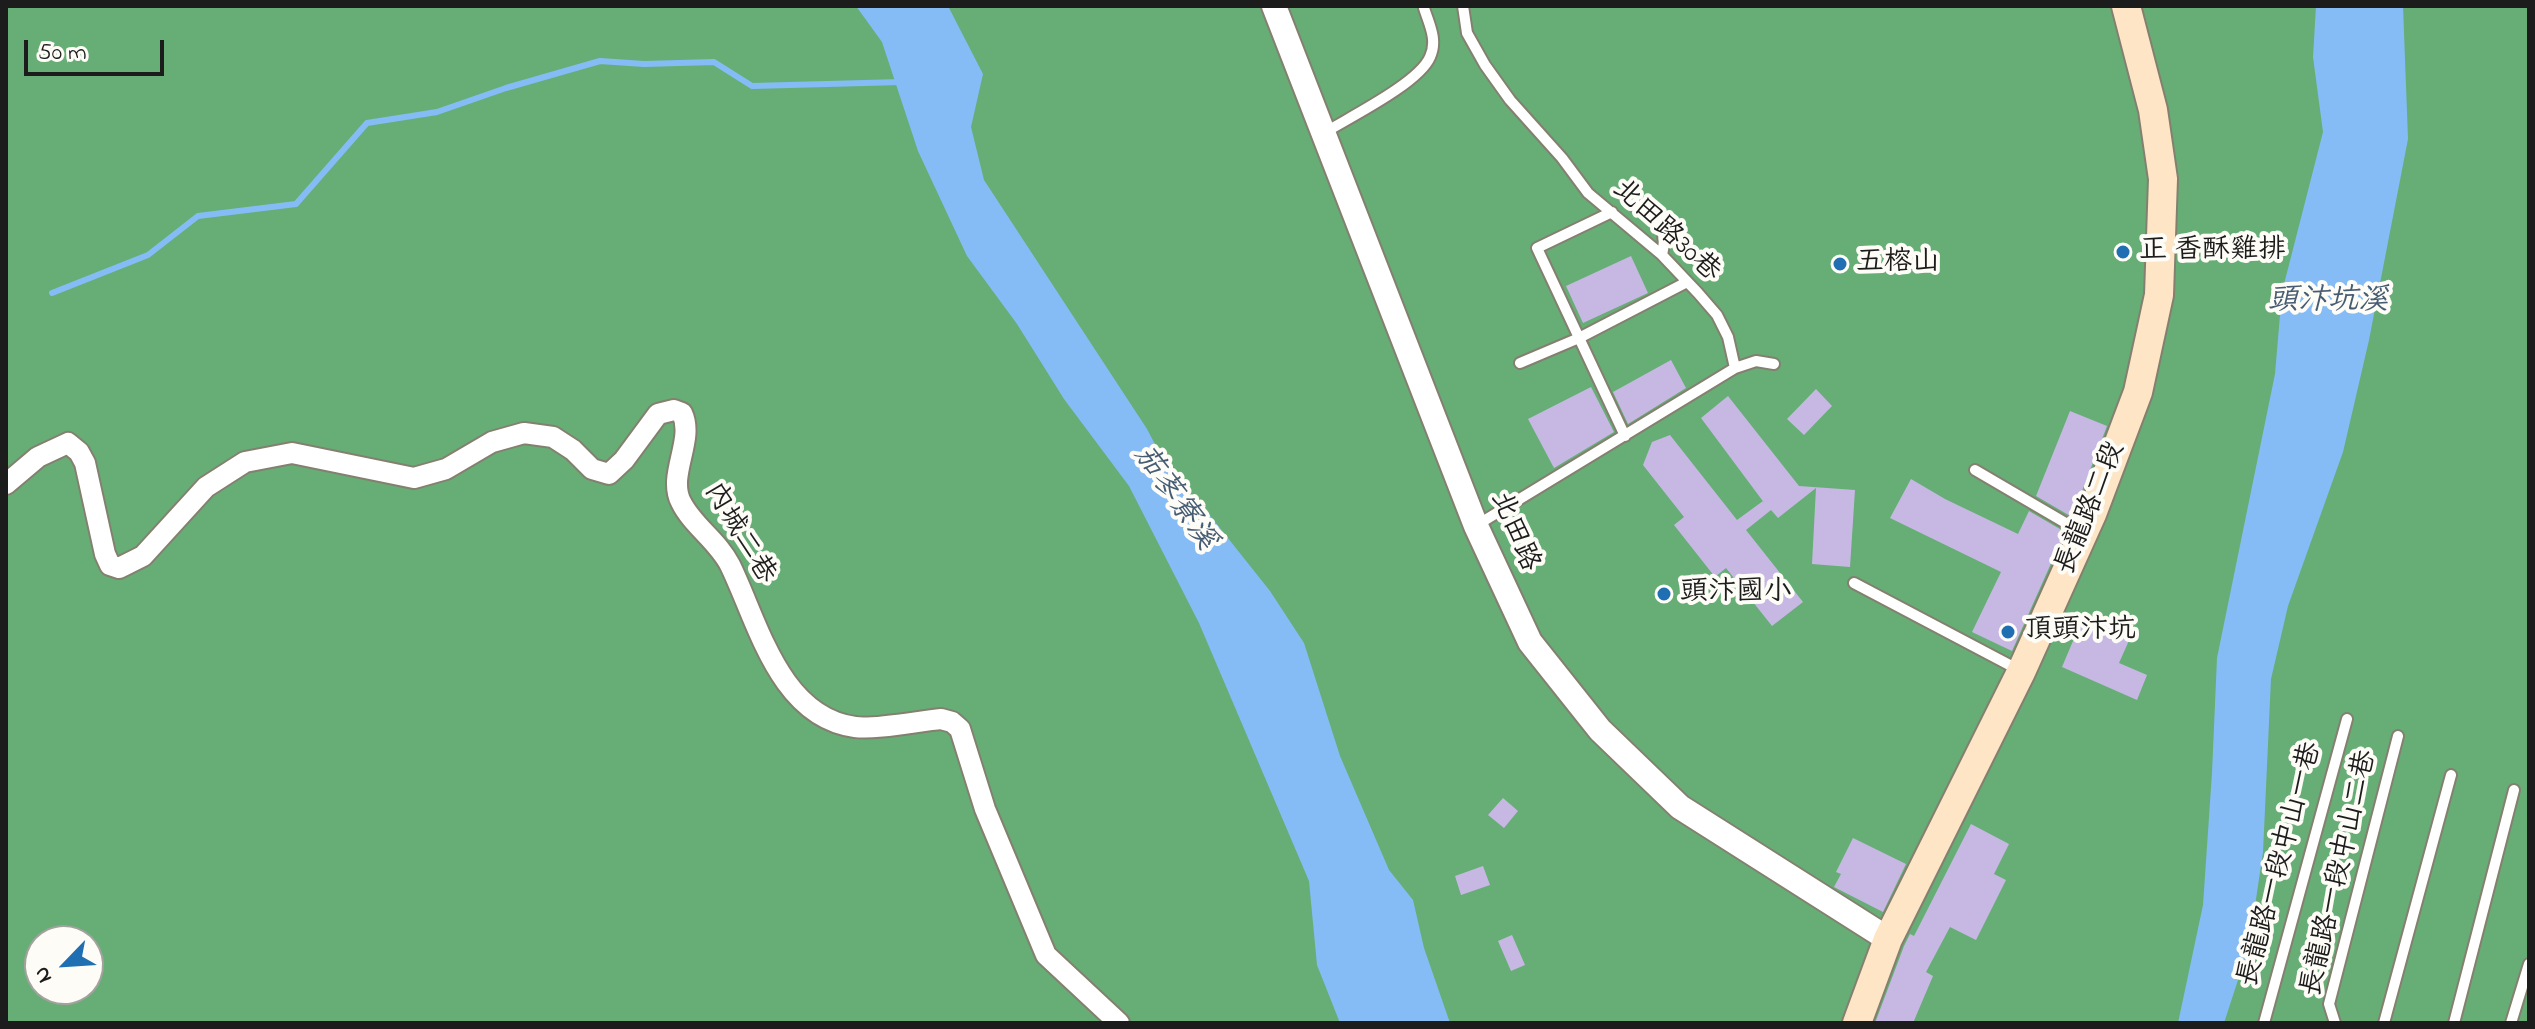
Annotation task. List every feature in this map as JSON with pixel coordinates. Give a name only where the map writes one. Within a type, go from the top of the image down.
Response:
[{"type":"main road","name":"長龍路二段","points":[[1857,1023],[1888,939],[2021,672],[2083,534],[2138,392],[2159,295],[2163,179],[2153,110],[2126,6]]},
{"type":"street","name":"北田路","points":[[1274,6],[1476,526],[1530,642],[1600,730],[1680,807],[1888,939]]},
{"type":"street","name":"內城二巷","points":[[6,484],[38,457],[68,443],[79,452],[85,463],[105,554],[110,565],[119,568],[143,556],[206,487],[245,462],[292,453],[414,478],[446,469],[492,442],[524,433],[553,437],[573,450],[592,469],[609,474],[624,460],[658,414],[674,410],[682,413],[687,423],[678,482],[680,501],[728,561],[780,675],[822,716],[856,727],[941,719],[952,722],[960,729],[985,809],[1046,955],[1119,1023]]},
{"type":"lane","name":"北田路30巷","points":[[1463,6],[1467,33],[1510,100],[1562,158],[1588,193],[1662,255],[1717,315],[1728,337],[1735,368]]},
{"type":"lane","points":[[1322,134],[1420,72],[1432,55],[1433,34],[1424,8]]},
{"type":"lane","points":[[1644,203],[1659,223],[1665,240],[1662,255]]},
{"type":"lane","points":[[1612,212],[1537,248],[1625,436]]},
{"type":"lane","points":[[1520,363],[1579,338],[1687,282]]},
{"type":"lane","points":[[1476,526],[1735,368],[1756,361],[1774,364]]},
{"type":"lane","points":[[1975,470],[2083,534]]},
{"type":"lane","points":[[1854,583],[2021,672]]},
{"type":"lane","name":"長龍路一段中山一巷","points":[[2264,1023],[2347,719]]},
{"type":"lane","name":"長龍路一段中山二巷","points":[[2335,1023],[2329,1004],[2398,736]]},
{"type":"lane","points":[[2384,1023],[2451,775]]},
{"type":"lane","points":[[2454,1023],[2514,790]]},
{"type":"lane","points":[[2511,1023],[2529,964]]},
{"type":"green space","points":[[6,6],[2529,6],[2529,1023],[6,1023]]},
{"type":"water","name":"茄苳寮溪","points":[[856,6],[948,6],[983,74],[971,127],[984,180],[1147,429],[1180,492],[1204,508],[1270,591],[1304,643],[1340,756],[1389,870],[1413,900],[1424,948],[1450,1023],[1340,1023],[1317,965],[1309,881],[1199,623],[1129,486],[1064,399],[1017,324],[967,256],[918,151],[882,42]]},
{"type":"water","name":"頭汴坑溪","points":[[2316,6],[2403,6],[2408,139],[2369,340],[2343,452],[2288,606],[2271,679],[2263,852],[2249,946],[2224,1023],[2178,1023],[2203,905],[2217,658],[2275,374],[2282,292],[2323,132],[2313,57]]},
{"type":"building","points":[[1631,256],[1648,293],[1583,323],[1566,286]]},
{"type":"building","points":[[1671,360],[1686,388],[1628,424],[1613,392]]},
{"type":"building","points":[[1591,387],[1614,432],[1554,468],[1528,419]]},
{"type":"building","points":[[1816,389],[1832,406],[1804,435],[1787,419]]},
{"type":"building","points":[[1728,396],[1799,486],[1855,490],[1850,567],[1812,564],[1816,488],[1778,518],[1771,510],[1746,530],[1803,602],[1772,626],[1726,568],[1715,577],[1674,525],[1684,517],[1643,465],[1652,442],[1670,435],[1737,520],[1763,501],[1701,418]]},
{"type":"building","points":[[2070,411],[2107,426],[2072,517],[2036,496]]},
{"type":"building","points":[[1911,479],[2018,534],[2029,511],[2065,532],[2012,651],[1972,632],[2001,572],[1890,518]]},
{"type":"building","points":[[2084,615],[2131,636],[2119,663],[2147,675],[2137,700],[2062,667]]},
{"type":"building","points":[[1503,798],[1518,811],[1504,828],[1488,815]]},
{"type":"building","points":[[1971,824],[2009,844],[1994,874],[2006,880],[1976,940],[1950,927],[1926,972],[1933,976],[1913,1023],[1875,1023],[1904,946],[1910,934],[1914,936]]},
{"type":"building","points":[[1853,838],[1906,864],[1883,912],[1834,887],[1841,874],[1836,872]]},
{"type":"building","points":[[1483,866],[1490,885],[1461,895],[1455,876]]},
{"type":"building","points":[[1512,935],[1525,965],[1511,971],[1498,941]]},
{"type":"waterway","points":[[52,293],[148,255],[198,216],[296,204],[367,123],[437,112],[600,61],[644,64],[714,62],[752,86],[902,82]]},
{"type":"place","name":"正 香酥雞排","points":[[2123,252]]},
{"type":"place","name":"五榕山","points":[[1840,264]]},
{"type":"place","name":"頭汴國小","points":[[1664,594]]},
{"type":"place","name":"頂頭汴坑","points":[[2008,632]]}]
